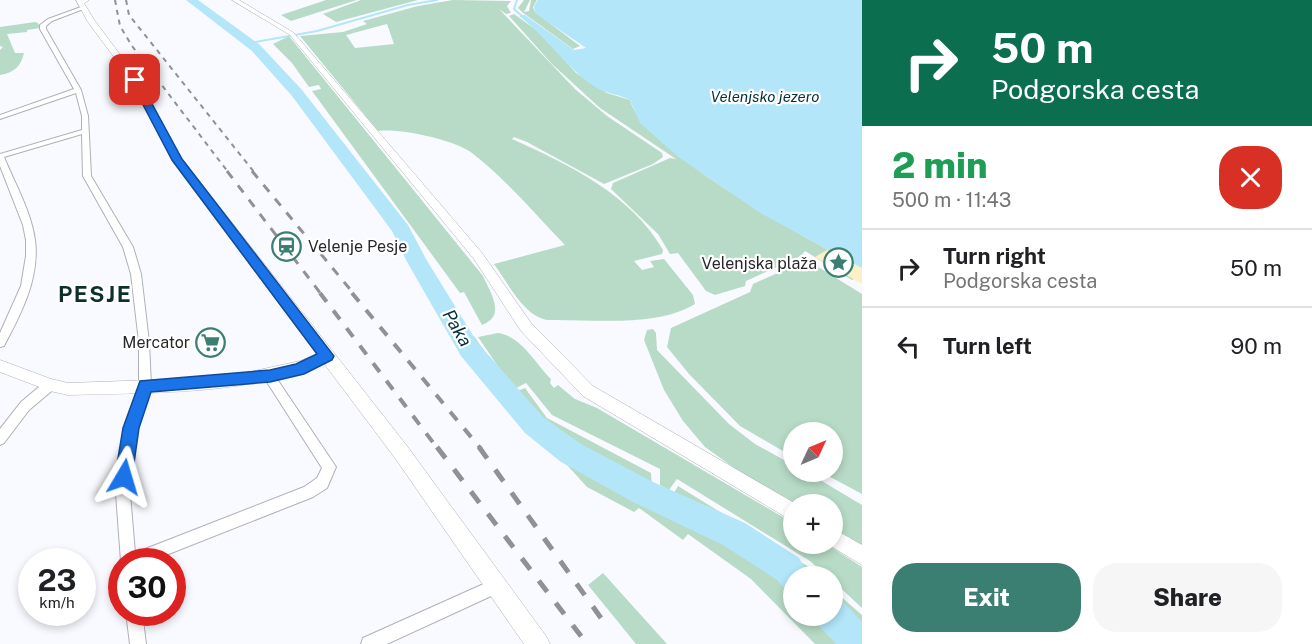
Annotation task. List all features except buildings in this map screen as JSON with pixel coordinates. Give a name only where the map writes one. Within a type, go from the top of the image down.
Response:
[{"type":"main road","points":[[82,3],[135,80],[177,160],[401,452],[538,644]]},
{"type":"street","points":[[235,0],[291,34],[478,256],[526,327],[588,391],[783,506]]},
{"type":"street","points":[[82,3],[50,20],[43,25],[43,28],[78,90],[83,104],[87,176],[132,256],[144,342],[145,386],[131,428],[125,460],[123,494],[129,548]]},
{"type":"street","points":[[0,117],[78,90]]},
{"type":"street","points":[[0,343],[20,303],[31,256],[28,227],[0,156],[86,131]]},
{"type":"street","points":[[0,366],[50,386],[68,389],[145,386],[270,376],[298,369],[327,356]]},
{"type":"street","points":[[164,548],[308,492],[322,483],[329,467],[270,376]]},
{"type":"street","points":[[0,440],[25,406],[50,386]]},
{"type":"street","points":[[843,544],[862,556]]},
{"type":"street","points":[[369,644],[497,586]]},
{"type":"street","points":[[136,626],[138,644]]},
{"type":"green space","points":[[326,0],[357,0],[291,21],[281,15]]},
{"type":"green space","points":[[361,0],[418,0],[336,22],[323,14]]},
{"type":"green space","points":[[453,0],[511,1],[507,6],[511,13],[506,14],[499,9],[575,89],[607,116],[662,153],[663,157],[653,164],[604,184],[527,142],[514,137],[512,139],[555,159],[597,183],[634,213],[650,230],[663,250],[662,254],[634,261],[642,270],[654,267],[650,261],[664,259],[693,295],[695,304],[679,312],[623,321],[547,320],[538,317],[523,305],[494,264],[565,245],[508,185],[485,163],[464,148],[427,136],[400,131],[378,131],[300,36],[343,32],[367,24],[363,21],[418,6]],"holes":[[[387,24],[394,44],[355,48],[346,35]]]},
{"type":"green space","points":[[524,0],[530,0],[524,12],[529,11],[531,0],[537,0],[533,7],[535,12],[580,46],[573,49],[518,8]]},
{"type":"green space","points":[[514,14],[539,32],[576,73],[607,93],[630,100],[641,121],[696,169],[771,217],[862,268],[862,276],[852,280],[805,251],[801,256],[746,281],[745,286],[715,295],[706,291],[678,253],[670,254],[658,234],[611,189],[613,183],[670,158],[676,159],[600,108],[552,64],[509,16]]},
{"type":"green space","points":[[35,22],[40,28],[7,34],[15,53],[24,53],[16,68],[0,75],[0,50],[3,47],[0,46],[0,27]]},
{"type":"green space","points":[[289,36],[483,276],[494,303],[494,316],[490,321],[482,325],[464,292],[460,293],[312,91],[321,89],[319,85],[309,87],[292,63],[273,44]]},
{"type":"green space","points":[[805,263],[815,265],[862,294],[862,494],[840,482],[843,482],[843,422],[783,422],[783,451],[740,426],[689,374],[667,347],[671,328],[750,292],[753,284],[795,265]]},
{"type":"green space","points":[[653,329],[656,333],[657,350],[729,424],[755,444],[783,459],[783,482],[823,482],[862,505],[862,545],[843,534],[843,494],[783,494],[783,498],[751,480],[705,447],[683,421],[664,390],[644,340],[647,330]]},
{"type":"green space","points":[[498,333],[514,339],[551,379],[550,383],[554,388],[558,385],[575,399],[597,408],[783,517],[783,544],[677,479],[669,490],[660,485],[660,469],[552,415],[526,383],[516,388],[510,384],[478,337]]},
{"type":"green space","points":[[474,336],[513,393],[525,388],[547,418],[651,473],[652,487],[622,474],[561,440],[535,418],[476,353],[468,337]]},
{"type":"green space","points":[[556,453],[612,483],[714,531],[749,554],[783,583],[783,612],[751,579],[688,534],[683,540],[639,508],[634,512],[587,487]]},
{"type":"green space","points":[[678,486],[783,551],[783,554],[788,554],[807,566],[790,566],[731,523],[671,498]]},
{"type":"green space","points":[[799,554],[842,554],[862,567],[862,608],[843,590],[843,566],[816,566]]},
{"type":"green space","points":[[603,573],[667,644],[636,644],[588,585]]},
{"type":"green space","points":[[843,599],[862,615],[862,635],[843,615]]},
{"type":"green space","points":[[797,626],[829,626],[846,644],[815,644]]},
{"type":"sand","name":"Velenjska plaža","points":[[827,250],[862,268],[862,284],[815,257]]},
{"type":"water","name":"Velenjsko jezero","points":[[538,0],[862,0],[862,268],[762,214],[677,156],[640,123],[630,100],[599,89],[585,79],[519,16],[525,15],[574,50],[586,48],[535,13],[534,6]]},
{"type":"waterway","name":"Paka","points":[[191,0],[256,48],[297,93],[401,229],[416,260],[469,349],[534,425],[571,453],[643,492],[734,534],[783,566]]},
{"type":"waterway","points":[[250,43],[317,31],[408,5],[437,0]]},
{"type":"waterway","points":[[517,0],[514,9],[522,16]]},
{"type":"waterway","name":"Paka","points":[[842,626],[859,644]]},
{"type":"railway","points":[[115,0],[120,26],[132,46],[228,172]]},
{"type":"railway","points":[[126,0],[129,15],[254,172]]},
{"type":"railway","points":[[227,171],[321,294]]},
{"type":"railway","points":[[252,171],[354,294]]},
{"type":"railway","points":[[320,293],[438,449]]},
{"type":"railway","points":[[352,293],[481,449]]},
{"type":"railway","points":[[437,447],[587,644]]},
{"type":"railway","points":[[479,447],[601,618]]},
{"type":"place","name":"Velenje Pesje","points":[[287,246]]},
{"type":"place","name":"Velenjska plaža","points":[[838,263]]},
{"type":"place","name":"Mercator","points":[[211,342]]},
{"type":"district","name":"PESJE","points":[[95,294]]},
{"type":"route","points":[[124,477],[131,428],[145,386],[270,376],[298,369],[327,356],[177,160],[135,80]]}]
